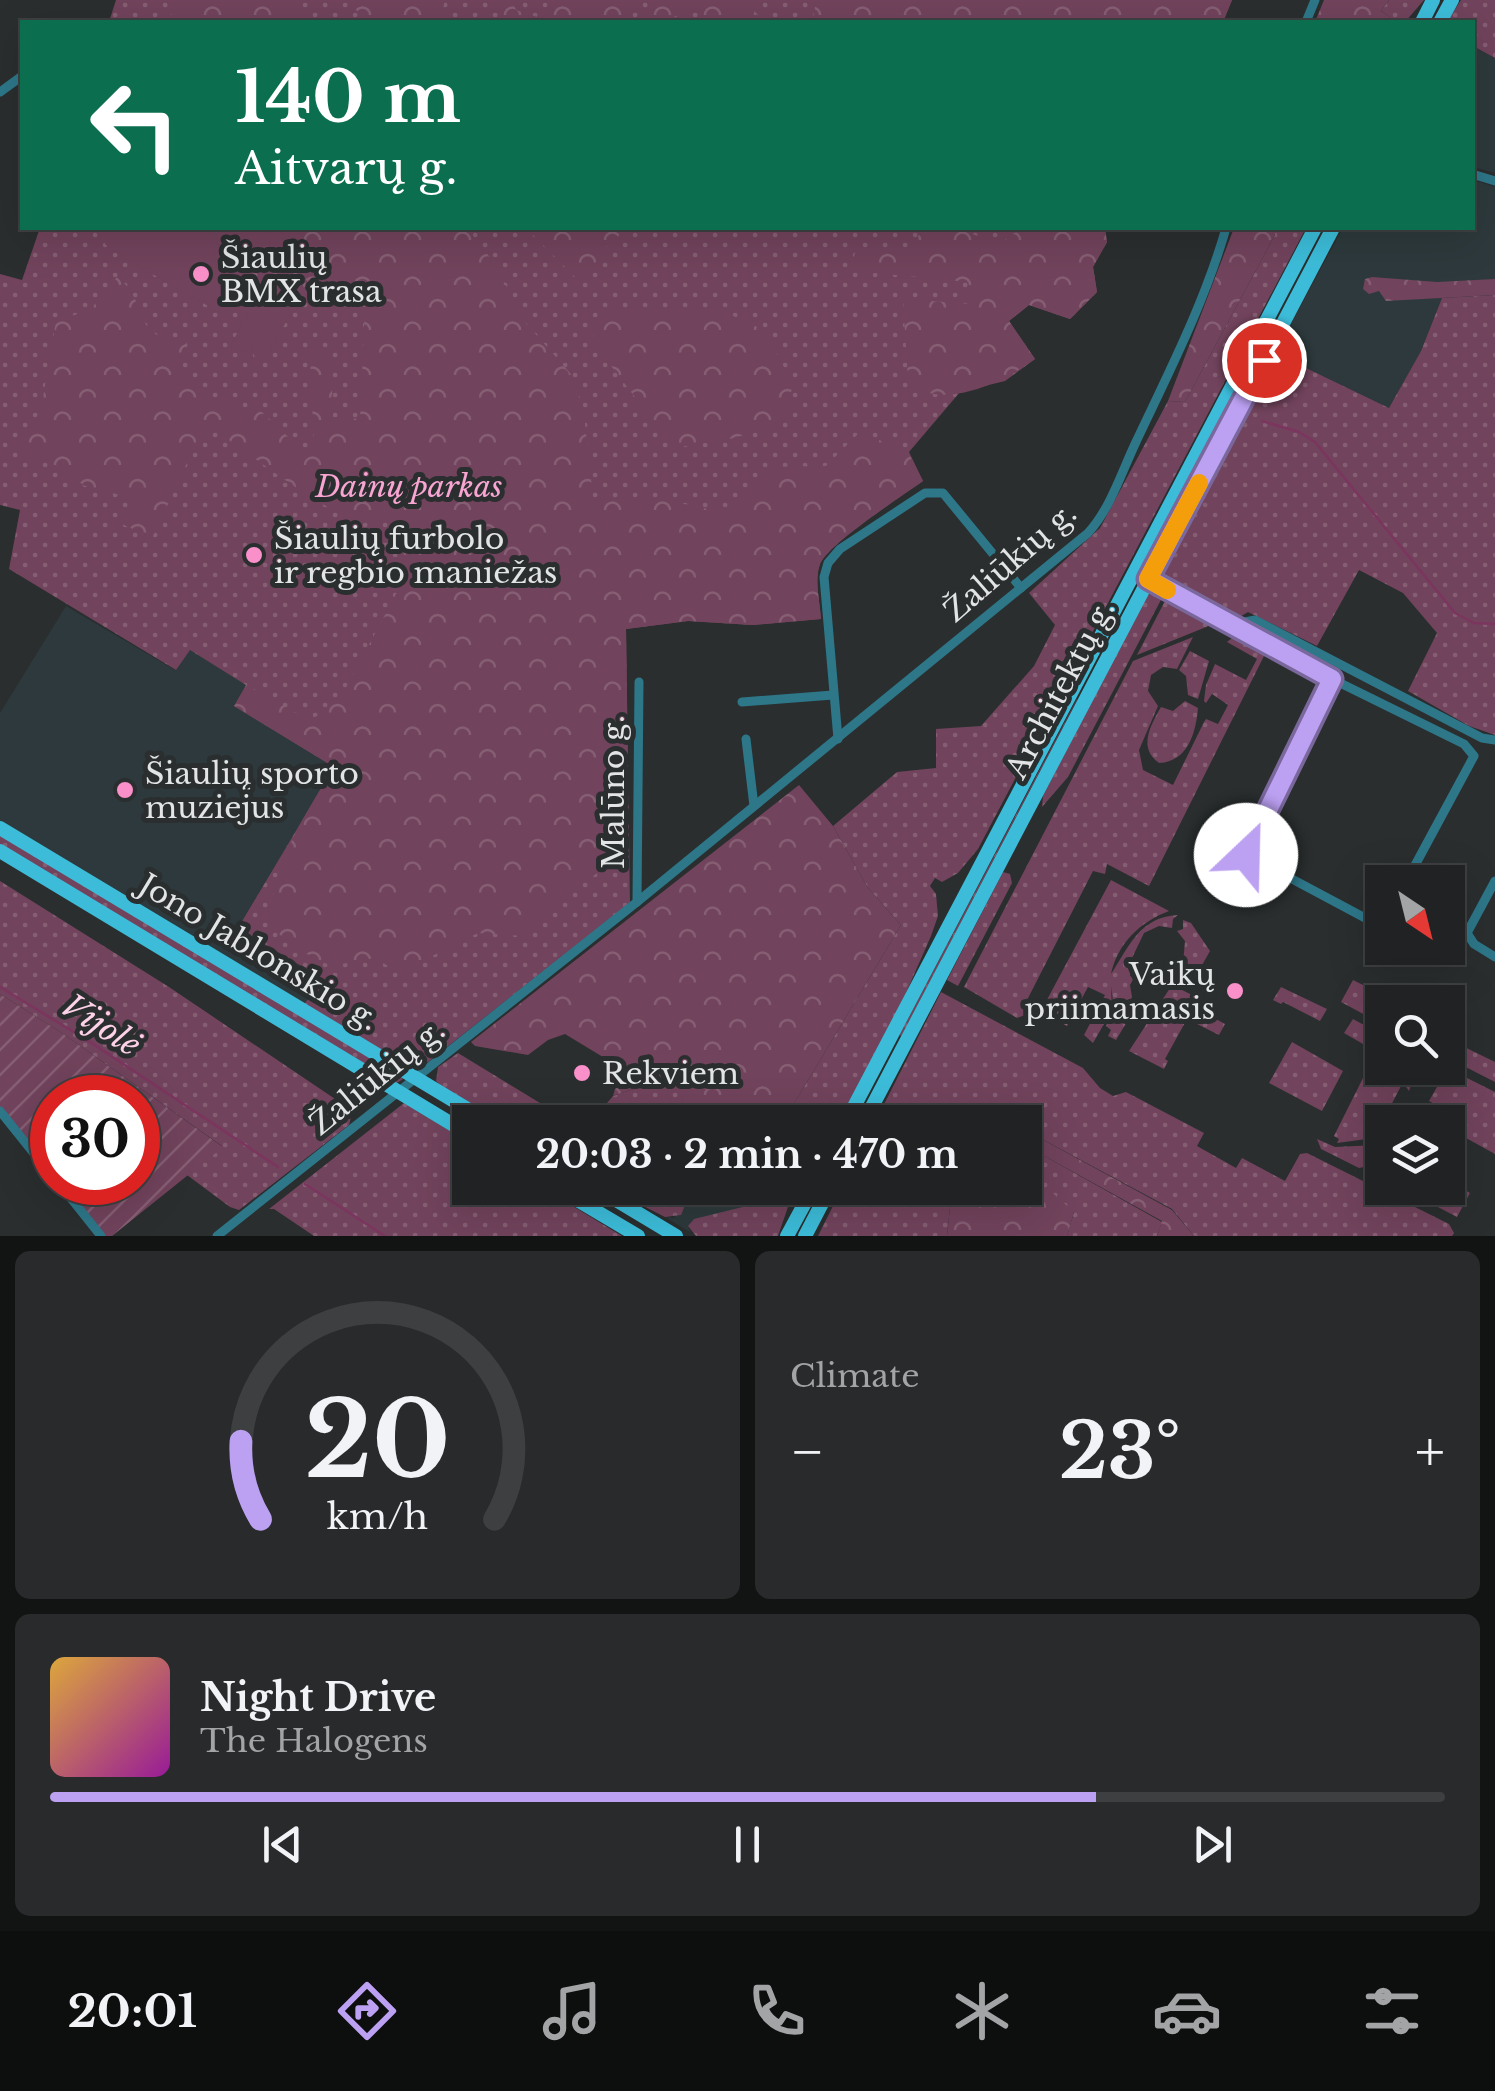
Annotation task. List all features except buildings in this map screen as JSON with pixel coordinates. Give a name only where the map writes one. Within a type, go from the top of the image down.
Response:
[{"type":"main road","name":"Architektų g.","points":[[1079,695],[1148,579],[1314,230]]},
{"type":"main road","name":"Architektų g.","points":[[857,1105],[896,1043],[1207,451],[1331,230]]},
{"type":"main road","name":"Jono Jablonskio g.","points":[[0,828],[460,1105]]},
{"type":"main road","name":"Jono Jablonskio g.","points":[[0,851],[452,1124]]},
{"type":"main road","name":"Architektų g.","points":[[871,1105],[896,1043]]},
{"type":"main road","points":[[586,1205],[638,1236]]},
{"type":"main road","points":[[624,1205],[676,1236]]},
{"type":"main road","points":[[786,1236],[808,1205]]},
{"type":"main road","points":[[805,1236],[813,1205]]},
{"type":"street","name":"Žaliūkių g.","points":[[218,1236],[638,902],[1097,524],[1161,388],[1225,230]]},
{"type":"street","points":[[838,739],[824,577],[828,563],[840,549],[925,493],[948,496],[1022,588]]},
{"type":"street","points":[[1148,579],[1332,679],[1464,744],[1474,756],[1415,865]]},
{"type":"street","points":[[1240,629],[1255,620],[1494,740]]},
{"type":"street","points":[[1332,679],[1246,855],[1365,918]]},
{"type":"street","name":"Malūno g.","points":[[638,902],[639,682]]},
{"type":"street","points":[[742,702],[832,695]]},
{"type":"street","points":[[746,739],[754,806]]},
{"type":"street","points":[[1495,881],[1467,932],[1474,944],[1495,957]]},
{"type":"street","points":[[0,1111],[30,1148]]},
{"type":"street","points":[[76,1205],[101,1236]]},
{"type":"shaded area","points":[[1475,48],[1495,58],[1495,173],[1475,168]]},
{"type":"shaded area","points":[[1475,181],[1495,187],[1495,295],[1442,298],[1421,351],[1389,408],[1275,353],[1342,230],[1475,230]]},
{"type":"shaded area","points":[[66,606],[175,670],[189,649],[247,685],[234,705],[335,767],[238,928],[321,979],[304,1005],[0,822],[0,713]]},
{"type":"shaded area","points":[[680,1205],[785,1205],[688,1226],[690,1232],[665,1217],[674,1218]]},
{"type":"green space","points":[[116,0],[1232,0],[1224,20],[110,20]]},
{"type":"green space","points":[[176,0],[289,0],[304,20],[169,20]]},
{"type":"green space","points":[[350,0],[445,0],[442,12],[445,20],[363,20]]},
{"type":"green space","points":[[497,0],[512,0],[516,10],[537,17],[550,0],[629,0],[627,20],[515,20],[499,13]]},
{"type":"green space","points":[[654,0],[754,0],[760,20],[706,20],[702,12],[694,12],[664,20],[646,20]]},
{"type":"green space","points":[[813,0],[1232,0],[1224,20],[991,20],[982,16],[975,20],[812,20],[816,3]]},
{"type":"green space","points":[[1324,0],[1389,0],[1381,11],[1390,20],[1316,20]]},
{"type":"green space","points":[[1389,0],[1424,0],[1407,20],[1390,20],[1381,11]]},
{"type":"green space","points":[[1461,0],[1495,0],[1495,58],[1475,47],[1475,20],[1448,20]]},
{"type":"green space","name":"Dainų parkas","points":[[39,230],[1105,230],[1107,242],[1093,267],[1097,292],[1070,319],[1029,305],[1009,321],[1035,359],[1005,381],[960,392],[909,452],[923,481],[826,555],[817,577],[821,619],[753,625],[688,621],[626,629],[630,903],[428,1062],[409,1066],[304,1005],[321,978],[238,928],[334,767],[234,706],[246,685],[190,650],[176,670],[9,569],[20,510],[0,505],[0,274],[22,280]]},
{"type":"green space","name":"Šiaulių BMX trasa","points":[[95,230],[277,230],[224,315],[107,246]]},
{"type":"green space","points":[[276,230],[469,230],[495,264],[524,321],[570,373],[583,405],[593,498],[666,500],[722,512],[772,467],[826,466],[860,432],[908,452],[923,481],[826,555],[817,577],[821,619],[753,625],[688,621],[626,629],[629,851],[558,902],[525,936],[478,933],[410,967],[394,969],[374,958],[331,966],[275,931],[272,911],[280,868],[300,824],[334,767],[234,706],[247,685],[310,721],[340,699],[403,581],[396,520],[354,522],[305,494],[209,426],[192,452],[152,538],[122,524],[140,500],[85,486],[44,459],[23,461],[17,453],[41,409],[56,321],[90,310],[117,277],[131,292],[143,320],[154,333],[186,343],[181,358],[184,370],[215,400],[262,412],[301,449],[314,452],[310,352],[320,345],[331,359],[333,417],[360,419],[365,306],[321,298],[272,238]]},
{"type":"green space","points":[[528,230],[625,230],[600,254],[590,279],[581,283]]},
{"type":"green space","points":[[925,230],[961,230],[999,244],[1020,230],[1105,230],[1107,242],[1093,267],[1097,292],[1070,319],[1029,305],[1009,321],[1035,359],[971,391],[943,395],[929,393],[908,380],[903,299],[971,304],[968,282],[854,271],[855,253],[902,251]]},
{"type":"green space","points":[[1233,230],[1273,230],[1275,235],[1185,402],[1168,401]]},
{"type":"green space","points":[[1273,230],[1305,230],[978,849],[958,873],[942,882],[935,878],[930,886],[936,894],[938,916],[931,936],[898,1011],[849,1105],[793,1105],[901,925],[868,888],[833,826],[897,772],[936,768],[936,729],[981,726],[1034,666],[1055,625],[1029,593],[1100,528],[1168,401],[1185,402],[1275,235]]},
{"type":"green space","points":[[1365,279],[1437,282],[1495,279],[1495,295],[1386,301],[1379,291],[1369,294],[1363,289]]},
{"type":"green space","points":[[276,285],[291,313],[265,359],[256,359],[251,349],[254,338],[250,338],[246,350],[239,354],[232,351],[231,345],[249,310]]},
{"type":"green space","points":[[1495,295],[1495,735],[1469,726],[1408,691],[1437,633],[1403,593],[1359,570],[1317,646],[1248,612],[1233,621],[1161,582],[1158,574],[1275,353],[1389,408],[1421,351],[1442,298]]},
{"type":"green space","points":[[720,310],[764,330],[793,384],[784,421],[735,438],[674,448],[595,345],[590,319],[614,312]]},
{"type":"green space","points":[[1156,592],[1163,596],[1068,777],[1042,807],[1043,796],[1147,595]]},
{"type":"green space","points":[[1167,597],[1216,623],[1137,655]]},
{"type":"green space","points":[[1237,634],[1267,650],[1149,886],[1107,864],[1105,874],[1093,871],[1025,1004],[1032,1009],[1031,1013],[1017,1018],[964,987],[1133,661],[1193,637],[1177,669],[1163,667],[1151,675],[1148,691],[1158,706],[1139,750],[1143,770],[1173,785],[1206,719],[1218,724],[1228,705],[1212,694],[1204,701],[1215,664],[1246,680],[1257,659],[1227,642]]},
{"type":"green space","points":[[1190,651],[1209,661],[1198,699],[1188,695],[1186,676],[1179,670]]},
{"type":"green space","points":[[1077,700],[901,1037],[900,1034]]},
{"type":"green space","points":[[1185,701],[1198,708],[1189,744],[1177,757],[1159,763],[1149,751],[1148,736],[1153,722],[1161,707],[1173,711]]},
{"type":"green space","points":[[799,785],[833,826],[868,888],[901,925],[793,1105],[681,1105],[688,1085],[681,1078],[663,1079],[613,1096],[621,1068],[565,1034],[548,1040],[528,1055],[475,1046],[471,1042]]},
{"type":"green space","points":[[0,834],[403,1079],[397,1083],[0,844]]},
{"type":"green space","points":[[1003,872],[1010,874],[1012,883],[958,986],[947,980]]},
{"type":"green space","points":[[1111,880],[1169,911],[1149,921],[1132,935],[1111,974],[1144,927],[1178,915],[1172,928],[1159,926],[1144,933],[1132,958],[1132,1006],[1128,1013],[1131,1015],[1116,1040],[1108,1036],[1111,1030],[1106,1026],[1114,1009],[1111,986],[1112,1010],[1093,1043],[1084,1035],[1105,995],[1088,987],[1067,1026],[1041,1011]]},
{"type":"green space","points":[[0,881],[169,987],[344,1105],[352,1113],[349,1125],[239,1210],[230,1207],[187,1175],[222,1146],[160,1102],[160,1075],[121,1075],[0,994]]},
{"type":"green space","points":[[1183,920],[1191,923],[1210,951],[1197,974],[1183,964],[1185,941],[1177,931],[1183,929]]},
{"type":"green space","points":[[1353,980],[1365,986],[1365,1015],[1341,1002]]},
{"type":"green space","points":[[1172,985],[1208,1003],[1203,1012],[1225,1024],[1219,1035],[1187,1019],[1165,1059],[1168,1061],[1164,1069],[1129,1051]]},
{"type":"green space","points":[[1281,987],[1327,1009],[1320,1021],[1273,1000]]},
{"type":"green space","points":[[941,992],[1083,1068],[1100,1088],[1113,1096],[1126,1092],[1204,1133],[1197,1146],[1236,1168],[1242,1158],[1285,1181],[1300,1154],[1307,1153],[1365,1182],[1365,1205],[1411,1205],[1449,1224],[1454,1233],[1194,1236],[1172,1209],[1042,1139],[1042,1105],[884,1105]]},
{"type":"green space","points":[[0,994],[121,1075],[30,1075],[30,1148],[0,1111]]},
{"type":"green space","points":[[1353,1019],[1365,1026],[1365,1045],[1344,1033]]},
{"type":"green space","points":[[1292,1042],[1343,1071],[1322,1111],[1269,1083]]},
{"type":"green space","points":[[1465,1047],[1495,1062],[1495,1082],[1465,1067]]},
{"type":"green space","points":[[458,1053],[543,1105],[473,1105],[436,1081],[438,1067]]},
{"type":"green space","points":[[1365,1074],[1365,1085],[1400,1085],[1391,1105],[1365,1105],[1365,1139],[1337,1143],[1339,1139],[1334,1136]]},
{"type":"green space","points":[[1465,1077],[1495,1092],[1495,1154],[1465,1137],[1465,1105],[1436,1105],[1429,1101],[1437,1087],[1434,1085],[1465,1085]]},
{"type":"green space","points":[[681,1078],[689,1085],[681,1105],[605,1105],[613,1096],[663,1079]]},
{"type":"green space","points":[[160,1102],[223,1147],[160,1198]]},
{"type":"green space","points":[[404,1103],[452,1132],[452,1205],[571,1205],[622,1236],[314,1236],[269,1209]]},
{"type":"green space","points":[[1042,1139],[1172,1210],[1194,1236],[1157,1236],[1162,1221],[1042,1155]]},
{"type":"green space","points":[[1317,1139],[1335,1147],[1365,1146],[1365,1167],[1359,1168],[1321,1149]]},
{"type":"green space","points":[[1042,1155],[1162,1222],[1157,1236],[1067,1236],[1074,1212],[1004,1205],[1042,1205]]},
{"type":"green space","points":[[1047,1188],[1074,1212],[1067,1236],[947,1236],[950,1205],[1042,1205],[1042,1190]]},
{"type":"green space","points":[[76,1205],[151,1205],[112,1236],[101,1236]]},
{"type":"green space","points":[[641,1205],[684,1205],[681,1215],[665,1217]]},
{"type":"green space","points":[[751,1205],[789,1205],[778,1236],[696,1236],[688,1226],[694,1219]]},
{"type":"green space","points":[[834,1205],[950,1205],[947,1236],[818,1236]]},
{"type":"green space","points":[[1436,1205],[1464,1205],[1457,1217]]},
{"type":"waterway","points":[[1262,421],[1299,432],[1315,442],[1455,613],[1474,623],[1495,624]]},
{"type":"waterway","name":"Vijolė","points":[[0,987],[278,1167]]},
{"type":"waterway","name":"Vijolė","points":[[305,1184],[385,1236]]},
{"type":"slow traffic","points":[[1167,590],[1148,579],[1199,483]]},
{"type":"place","name":"Šiaulių BMX trasa","points":[[201,274]]},
{"type":"place","name":"Šiaulių furbolo ir regbio maniežas","points":[[254,555]]},
{"type":"place","name":"Šiaulių sporto muziejus","points":[[125,790]]},
{"type":"place","name":"Vaikų priimamasis","points":[[1235,991]]},
{"type":"place","name":"Rekviem","points":[[582,1073]]},
{"type":"route","points":[[1246,855],[1332,679],[1148,579],[1264,360]]}]
